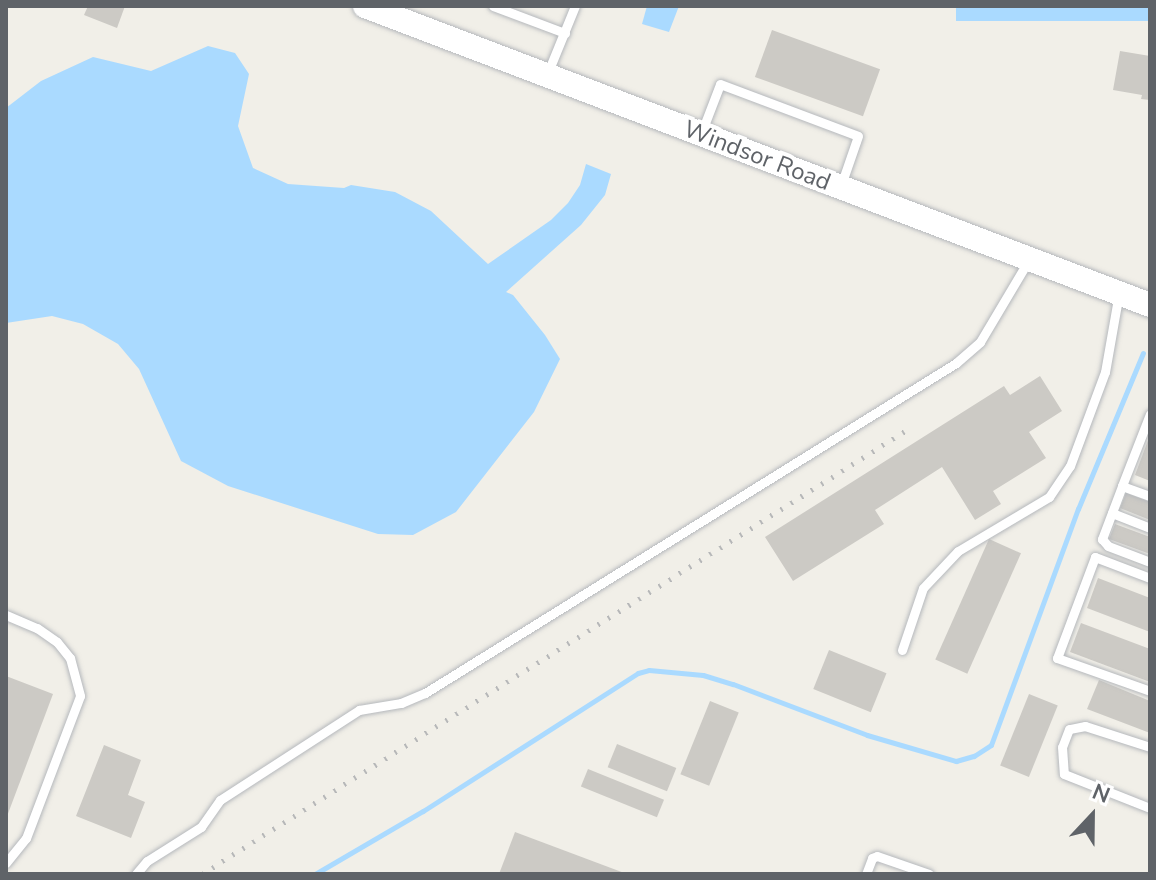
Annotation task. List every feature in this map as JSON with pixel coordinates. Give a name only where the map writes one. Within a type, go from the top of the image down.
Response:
[{"type":"street","name":"Windsor Road","points":[[378,8],[1150,305]]},
{"type":"lane","points":[[493,6],[565,33]]},
{"type":"lane","points":[[547,75],[575,6]]},
{"type":"lane","points":[[700,134],[720,84],[858,136],[840,187]]},
{"type":"lane","points":[[136,874],[147,861],[201,827],[220,800],[359,710],[401,703],[425,693],[956,363],[980,342],[1029,259]]},
{"type":"lane","points":[[902,650],[923,588],[958,551],[1049,497],[1070,466],[1105,372],[1119,293]]},
{"type":"lane","points":[[1150,414],[1102,539],[1108,546],[1150,562]]},
{"type":"lane","points":[[1122,486],[1150,496]]},
{"type":"lane","points":[[1112,513],[1150,528]]},
{"type":"lane","points":[[1150,578],[1095,557],[1057,658],[1150,691]]},
{"type":"lane","points":[[6,615],[37,628],[57,642],[70,658],[80,696],[26,838],[6,863]]},
{"type":"lane","points":[[1150,747],[1085,726],[1069,729],[1062,747],[1064,774],[1150,808]]},
{"type":"lane","points":[[866,874],[872,858],[877,856],[929,874]]},
{"type":"water","points":[[647,6],[679,6],[669,32],[642,24]]},
{"type":"water","points":[[956,6],[1150,6],[1150,21],[956,21]]},
{"type":"water","points":[[208,46],[235,53],[249,74],[238,126],[253,168],[288,184],[344,188],[351,185],[395,192],[431,211],[488,264],[551,220],[568,203],[580,185],[586,164],[611,174],[605,195],[581,225],[506,292],[513,295],[560,359],[534,412],[456,512],[413,535],[378,534],[228,486],[181,461],[139,369],[118,344],[83,324],[52,316],[6,323],[6,108],[41,81],[93,57],[151,71]]},
{"type":"building","points":[[88,6],[125,6],[117,28],[84,15]]},
{"type":"building","points":[[772,30],[880,69],[863,116],[755,77]]},
{"type":"building","points":[[1120,51],[1150,56],[1150,100],[1141,99],[1142,95],[1113,90]]},
{"type":"building","points":[[1040,376],[1062,411],[1029,432],[1046,458],[993,491],[1001,504],[975,520],[942,467],[875,510],[884,524],[793,581],[765,537],[1004,386],[1010,395]]},
{"type":"building","points":[[1150,435],[1150,481],[1135,475]]},
{"type":"building","points":[[1126,493],[1150,502],[1150,520],[1120,508]]},
{"type":"building","points":[[1115,524],[1150,537],[1150,554],[1109,539]]},
{"type":"building","points":[[989,539],[1021,553],[967,674],[935,660]]},
{"type":"building","points":[[1098,578],[1150,598],[1150,632],[1087,608]]},
{"type":"building","points":[[1081,623],[1150,649],[1150,682],[1070,652]]},
{"type":"building","points":[[829,650],[886,673],[871,712],[813,689]]},
{"type":"building","points":[[6,676],[53,694],[6,819]]},
{"type":"building","points":[[1099,680],[1150,701],[1150,733],[1087,709]]},
{"type":"building","points":[[1029,694],[1058,706],[1029,777],[1000,765]]},
{"type":"building","points":[[710,701],[739,713],[709,786],[680,774]]},
{"type":"building","points":[[617,744],[676,768],[667,791],[608,767]]},
{"type":"building","points":[[104,745],[141,760],[128,795],[145,802],[131,838],[76,816]]},
{"type":"building","points":[[588,769],[664,800],[657,817],[581,787]]},
{"type":"building","points":[[515,832],[627,874],[499,874]]},
{"type":"waterway","points":[[315,874],[423,811],[638,673],[649,670],[703,675],[867,735],[956,761],[974,756],[991,745],[1078,509],[1143,353]]},
{"type":"railway","points":[[202,874],[913,426]]}]
